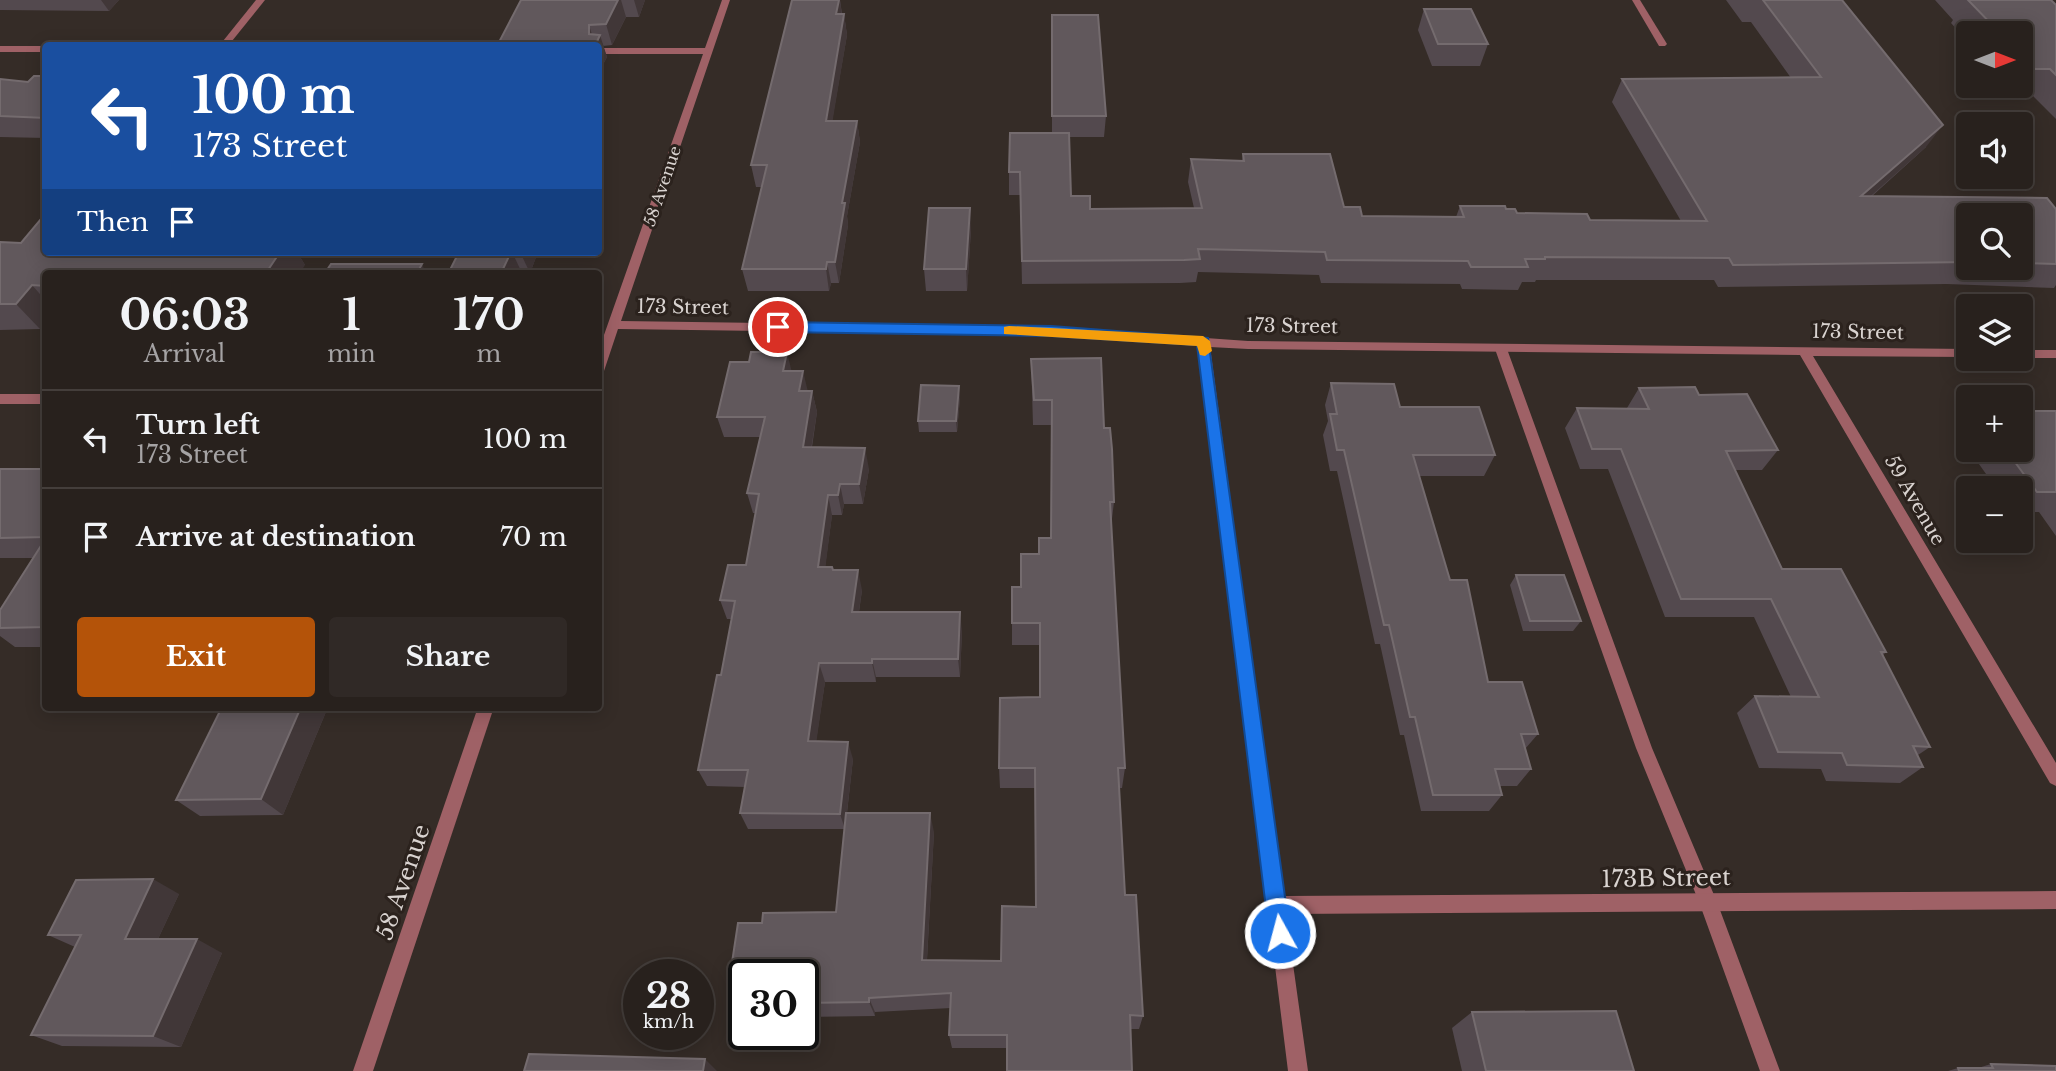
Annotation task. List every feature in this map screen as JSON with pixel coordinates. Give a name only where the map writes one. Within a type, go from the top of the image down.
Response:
[{"type":"street","points":[[226,42],[261,0]]},
{"type":"street","name":"58 Avenue","points":[[602,360],[726,0]]},
{"type":"street","points":[[1636,0],[1662,44]]},
{"type":"street","points":[[0,49],[42,49]]},
{"type":"street","points":[[602,51],[709,51]]},
{"type":"street","name":"173 Street","points":[[614,325],[1051,331],[1248,345],[1956,353]]},
{"type":"street","points":[[1203,341],[1298,1071]]},
{"type":"street","points":[[1501,349],[1644,748],[1708,902],[1770,1071]]},
{"type":"street","name":"59 Avenue","points":[[1804,351],[2056,778]]},
{"type":"street","points":[[2033,354],[2056,354]]},
{"type":"street","points":[[0,399],[42,399]]},
{"type":"street","name":"58 Avenue","points":[[363,1071],[485,711]]},
{"type":"street","name":"173B Street","points":[[1276,905],[2056,900]]},
{"type":"building","points":[[521,0],[618,0],[606,24],[589,25],[589,34],[600,35],[597,42],[499,42]]},
{"type":"building","points":[[792,0],[839,0],[836,14],[844,14],[826,121],[857,121],[842,203],[845,203],[835,262],[827,262],[826,269],[742,269],[767,165],[751,165]]},
{"type":"building","points":[[1763,0],[1842,0],[1943,125],[1861,196],[2047,198],[2056,209],[2056,264],[2033,263],[2033,203],[1956,203],[1956,262],[1733,265],[1729,258],[1545,257],[1525,259],[1528,267],[1471,267],[1468,261],[1327,260],[1325,252],[1198,249],[1200,259],[1022,261],[1020,172],[1009,172],[1010,133],[1069,133],[1071,196],[1090,196],[1090,209],[1202,208],[1191,159],[1244,161],[1243,154],[1330,154],[1344,207],[1360,207],[1362,216],[1464,217],[1460,206],[1505,206],[1506,209],[1515,209],[1517,213],[1587,214],[1590,220],[1707,221],[1622,79],[1821,77]]},
{"type":"building","points":[[1968,0],[2051,0],[2056,5],[2056,75],[2050,69],[2034,68],[2034,21],[1988,21]]},
{"type":"building","points":[[1424,9],[1471,9],[1488,44],[1438,44]]},
{"type":"building","points":[[1052,15],[1098,15],[1106,116],[1052,116]]},
{"type":"building","points":[[34,76],[42,76],[42,118],[0,116],[0,79],[28,82]]},
{"type":"building","points":[[929,208],[970,208],[966,269],[924,269]]},
{"type":"building","points":[[42,218],[42,256],[277,256],[268,270],[42,270],[42,286],[32,285],[16,304],[0,304],[0,242],[21,243]]},
{"type":"building","points":[[457,256],[509,256],[503,269],[450,270]]},
{"type":"building","points":[[331,264],[422,264],[419,270],[327,270]]},
{"type":"building","points":[[751,352],[787,352],[783,371],[803,371],[799,391],[812,391],[803,447],[865,448],[859,484],[840,484],[838,495],[828,495],[818,567],[858,570],[852,612],[960,612],[958,659],[872,659],[872,663],[819,663],[808,741],[848,742],[840,814],[740,813],[748,770],[698,770],[717,675],[721,675],[735,601],[720,600],[728,565],[746,565],[759,494],[747,493],[765,417],[717,417],[730,362],[749,362]]},
{"type":"building","points":[[1101,358],[1104,428],[1110,428],[1112,449],[1114,502],[1110,502],[1125,768],[1118,768],[1125,895],[1136,895],[1143,1016],[1130,1015],[1132,1071],[1007,1071],[1007,1035],[949,1035],[951,993],[869,998],[869,1002],[819,1003],[819,959],[733,959],[738,923],[762,923],[763,913],[836,912],[846,813],[930,813],[922,960],[1001,961],[1002,906],[1036,907],[1035,768],[999,768],[1000,698],[1040,697],[1040,623],[1012,623],[1012,587],[1021,587],[1021,554],[1039,554],[1039,538],[1051,538],[1052,400],[1034,400],[1031,359]]},
{"type":"building","points":[[1331,383],[1394,384],[1400,407],[1479,407],[1495,455],[1413,455],[1450,580],[1467,580],[1488,682],[1522,682],[1538,734],[1521,734],[1531,769],[1495,769],[1502,795],[1433,795],[1415,717],[1410,717],[1389,625],[1384,625],[1344,450],[1337,450],[1330,414],[1337,414]]},
{"type":"building","points":[[921,385],[959,386],[956,421],[918,421]]},
{"type":"building","points":[[1695,387],[1699,395],[1747,394],[1778,450],[1726,451],[1782,569],[1841,569],[1886,652],[1881,652],[1930,747],[1913,746],[1923,767],[1847,765],[1842,753],[1778,752],[1755,696],[1819,697],[1771,599],[1681,599],[1621,449],[1592,449],[1577,408],[1649,409],[1639,388]]},
{"type":"building","points":[[2033,411],[2056,411],[2056,492],[2037,492],[2033,487],[2033,476],[2025,476],[2015,462],[2033,462]]},
{"type":"building","points":[[0,469],[42,469],[42,537],[0,538]]},
{"type":"building","points":[[42,544],[42,627],[0,628],[0,610]]},
{"type":"building","points":[[1516,575],[1564,575],[1581,621],[1530,621]]},
{"type":"building","points":[[220,711],[299,711],[261,799],[176,800]]},
{"type":"building","points":[[153,879],[125,939],[197,939],[153,1036],[31,1035],[81,935],[48,935],[76,880]]},
{"type":"building","points":[[1616,1011],[1634,1071],[1486,1071],[1472,1012]]},
{"type":"building","points":[[529,1054],[705,1059],[703,1071],[524,1071]]},
{"type":"building","points":[[1991,1064],[2056,1066],[2056,1071],[1959,1071],[1958,1068],[1993,1068]]},
{"type":"slow traffic","points":[[1009,331],[1051,331],[1203,341],[1205,351]]},
{"type":"route","points":[[778,327],[1051,331],[1203,341],[1280,933]]}]
